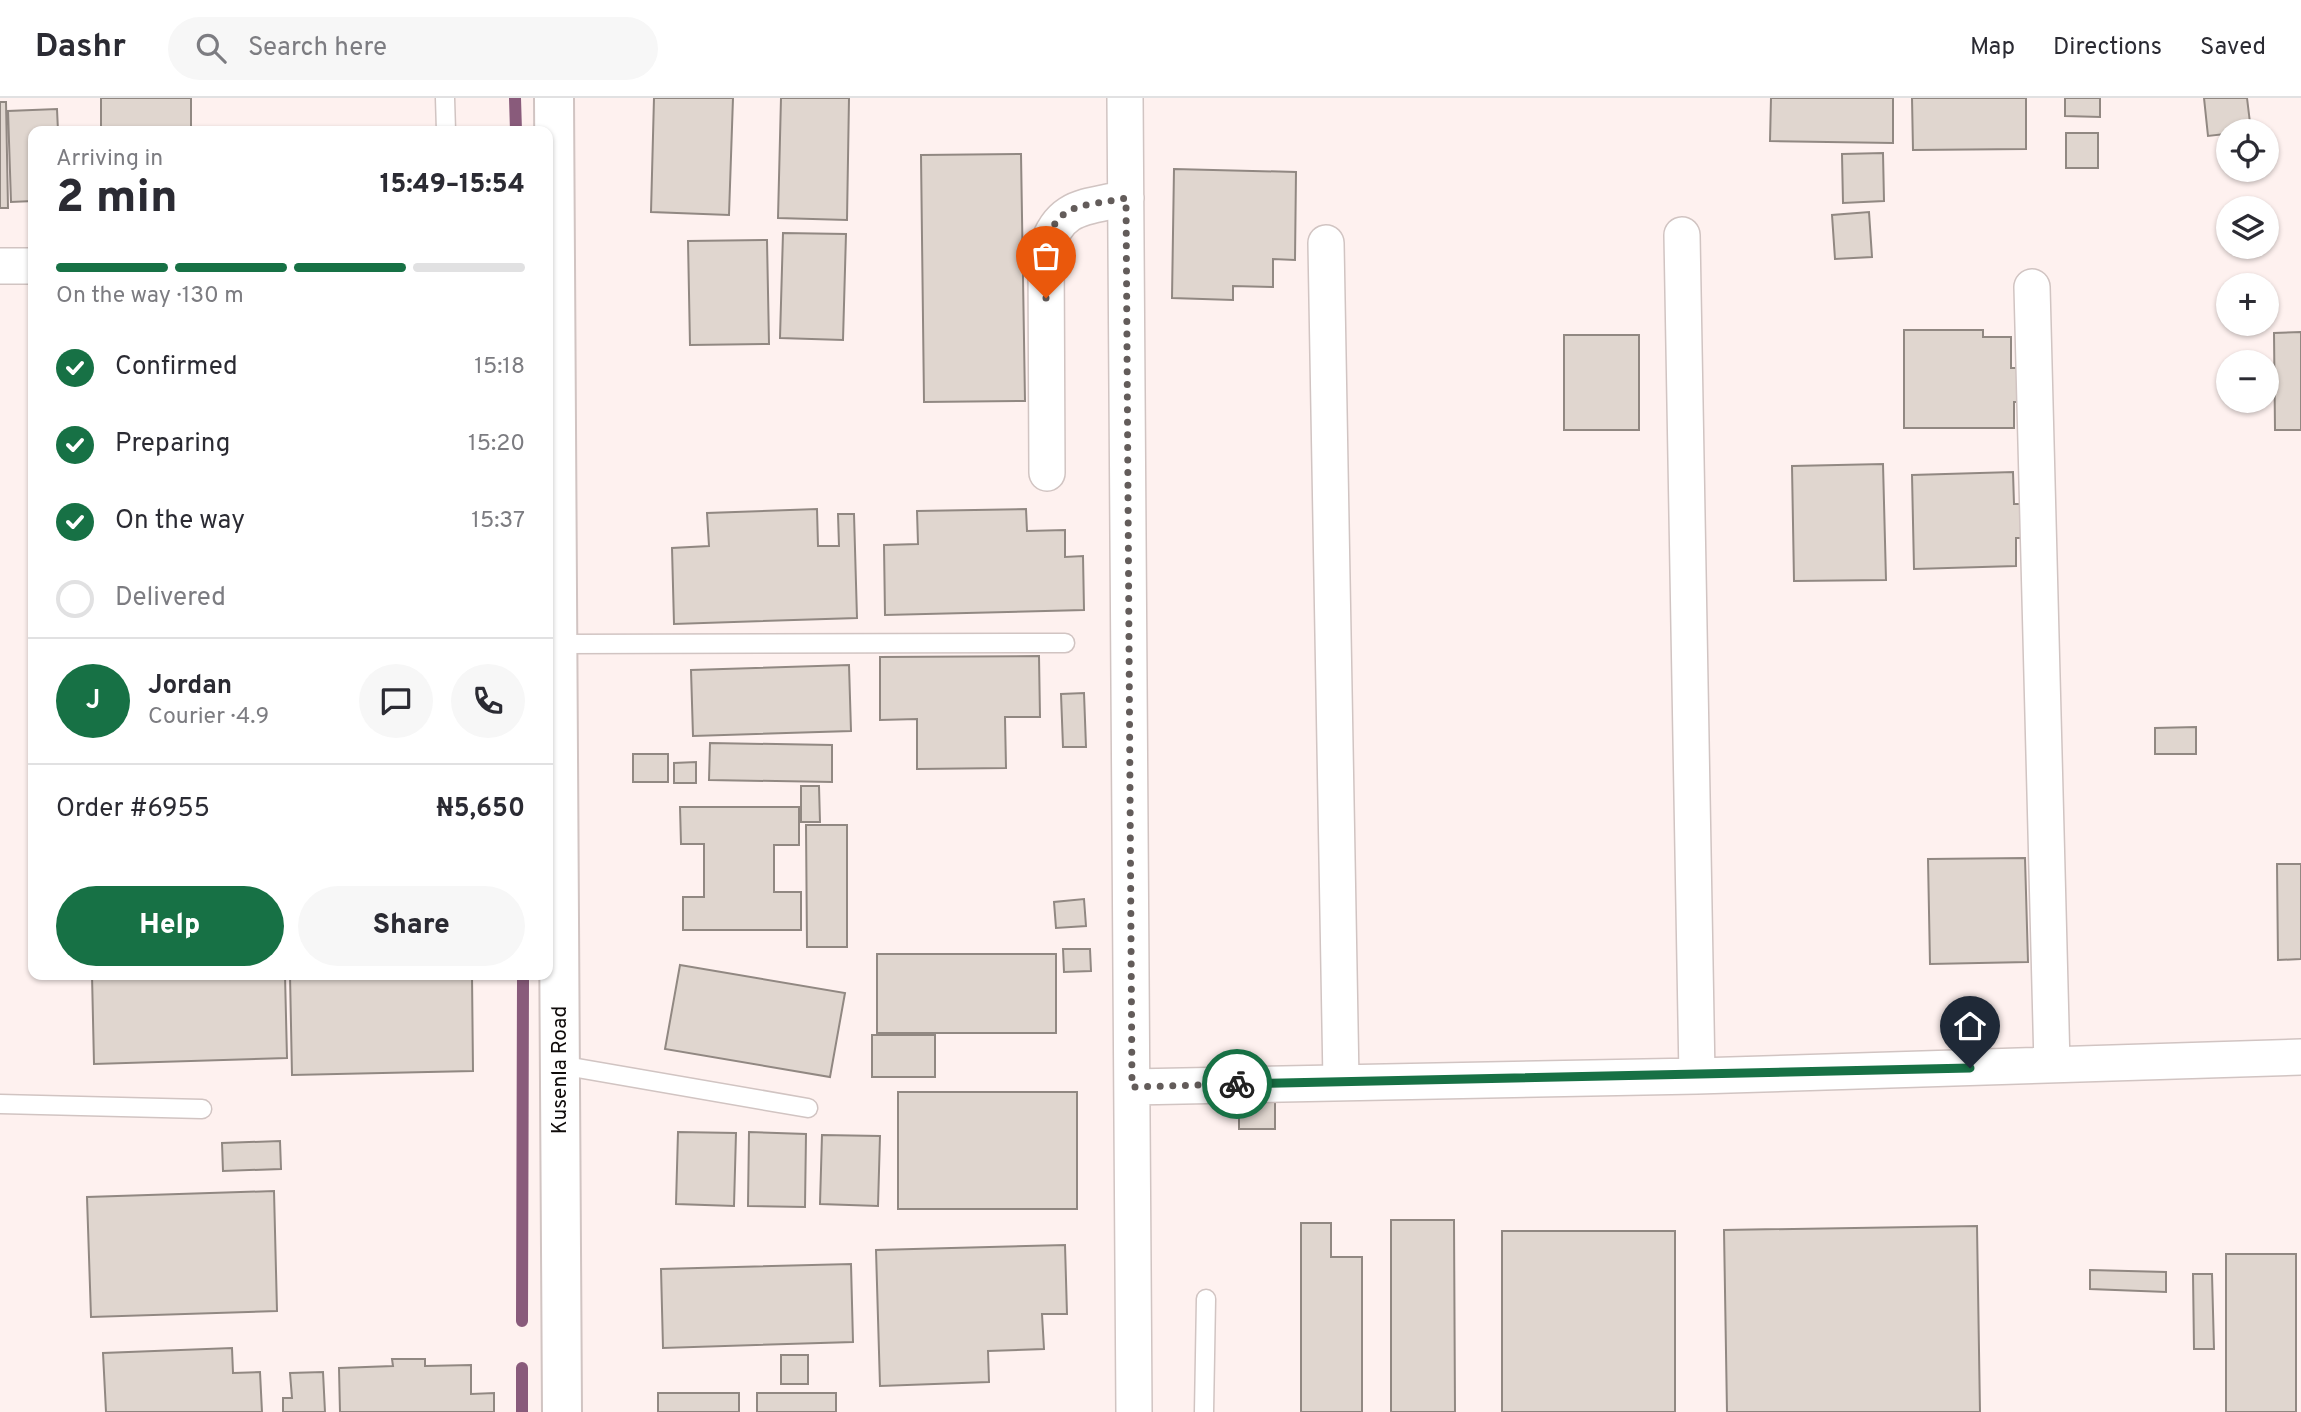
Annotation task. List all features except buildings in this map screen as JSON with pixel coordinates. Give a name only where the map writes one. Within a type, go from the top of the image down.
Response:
[{"type":"main road","name":"Kusenla Road","points":[[553,153],[554,98]]},
{"type":"main road","name":"Kusenla Road","points":[[553,502],[558,644],[562,1412]]},
{"type":"street","points":[[1125,98],[1134,1412]]},
{"type":"street","points":[[1047,473],[1046,248],[1053,228],[1068,212],[1126,198]]},
{"type":"street","points":[[1682,235],[1697,1076]]},
{"type":"street","points":[[1326,243],[1341,1081]]},
{"type":"street","points":[[0,266],[28,266]]},
{"type":"street","points":[[2032,287],[2052,1065]]},
{"type":"street","points":[[1132,1087],[1697,1076],[2301,1057]]},
{"type":"lane","points":[[445,98],[446,126]]},
{"type":"lane","points":[[558,644],[1065,643]]},
{"type":"lane","points":[[560,1065],[808,1108]]},
{"type":"lane","points":[[0,1104],[202,1109]]},
{"type":"lane","points":[[1204,1412],[1206,1299]]},
{"type":"waterway","points":[[515,98],[516,126]]},
{"type":"waterway","points":[[522,1321],[523,980]]},
{"type":"waterway","points":[[522,1368],[522,1412]]},
{"type":"way so far","points":[[1046,298],[1046,248],[1053,228],[1068,212],[1126,198],[1132,1087],[1237,1084]]},
{"type":"route","points":[[1237,1084],[1970,1068]]}]
